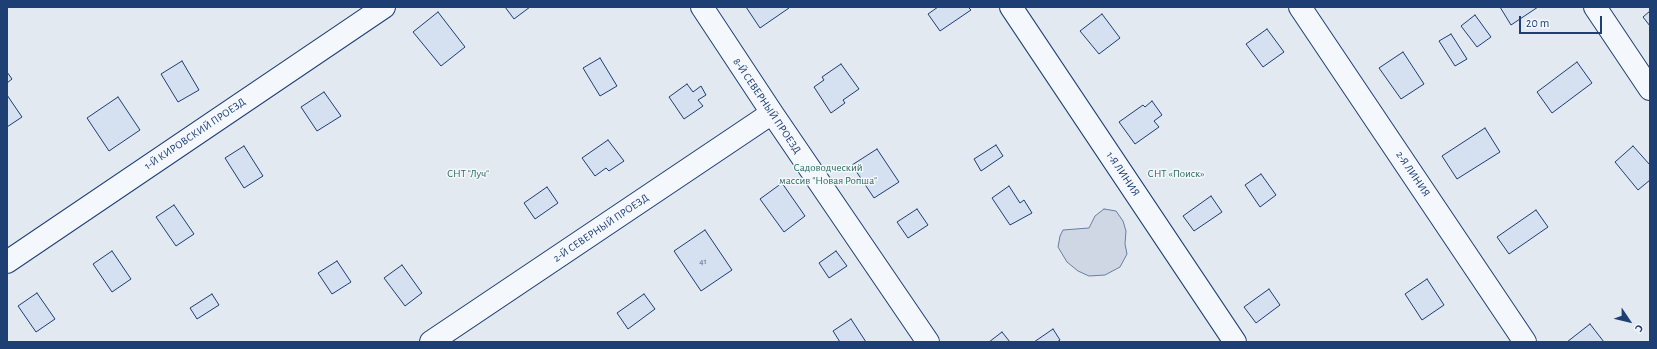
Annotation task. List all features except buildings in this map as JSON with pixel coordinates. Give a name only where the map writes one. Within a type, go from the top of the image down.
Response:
[{"type":"street","name":"1-Й КИРОВСКИЙ ПРОЕЗД","points":[[7,262],[384,7]]},
{"type":"street","name":"8-Й СЕВЕРНЫЙ ПРОЕЗД","points":[[702,7],[772,113],[928,342]]},
{"type":"street","name":"1-Я ЛИНИЯ","points":[[1011,7],[1235,342]]},
{"type":"street","name":"2-Я ЛИНИЯ","points":[[1300,7],[1526,342]]},
{"type":"street","points":[[1595,7],[1650,89]]},
{"type":"street","name":"2-Й СЕВЕРНЫЙ ПРОЕЗД","points":[[431,342],[772,113]]},
{"type":"green space","name":"Садоводческий массив \"Новая Ропша\"","points":[[7,7],[1650,7],[1650,342],[7,342]]},
{"type":"shaded area","points":[[1104,209],[1116,211],[1123,221],[1126,231],[1125,244],[1127,254],[1120,267],[1105,275],[1089,276],[1078,271],[1067,262],[1058,247],[1060,236],[1063,230],[1089,228],[1095,216]]},
{"type":"park label","name":"СНТ \"Луч\"","points":[[468,174]]},
{"type":"park label","name":"СНТ «Поиск»","points":[[1176,174]]}]
